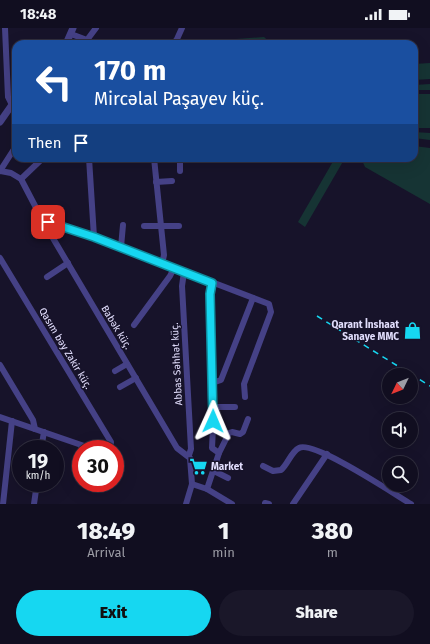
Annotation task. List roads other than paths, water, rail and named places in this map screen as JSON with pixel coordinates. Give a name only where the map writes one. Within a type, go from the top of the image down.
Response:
[{"type":"street","points":[[5,28],[8,97],[12,100]]},
{"type":"street","points":[[89,40],[96,28]]},
{"type":"street","points":[[176,40],[182,28]]},
{"type":"street","points":[[72,31],[85,40]]},
{"type":"street","points":[[0,122],[12,104]]},
{"type":"street","points":[[12,152],[0,171],[11,173],[21,179],[38,162]]},
{"type":"street","points":[[89,162],[94,237]]},
{"type":"street","points":[[154,162],[162,226],[164,255],[162,264]]},
{"type":"street","points":[[180,162],[180,171]]},
{"type":"street","name":"Babək küç.","points":[[21,179],[44,223],[177,448],[189,456]]},
{"type":"street","points":[[156,182],[172,181]]},
{"type":"street","points":[[44,223],[53,223],[94,237],[269,304],[271,308],[246,379],[245,397]]},
{"type":"street","points":[[121,247],[123,225]]},
{"type":"street","points":[[144,226],[179,226]]},
{"type":"street","name":"Qasım bəy Zakir küç.","points":[[0,258],[110,440]]},
{"type":"street","points":[[47,277],[68,263]]},
{"type":"street","points":[[134,325],[170,276],[174,268]]},
{"type":"street","name":"Abbas Səhhət küç.","points":[[184,272],[182,286],[191,449],[189,456]]},
{"type":"street","points":[[212,283],[210,294],[214,407],[212,448],[220,453]]},
{"type":"street","points":[[212,383],[221,380],[253,298]]},
{"type":"street","points":[[115,372],[127,364]]},
{"type":"street","points":[[0,365],[33,420],[35,429]]},
{"type":"street","points":[[120,387],[136,378]]},
{"type":"street","points":[[214,407],[235,407]]},
{"type":"street","points":[[0,417],[44,432],[72,444]]},
{"type":"street","points":[[207,490],[228,434],[232,432],[240,434],[243,432],[248,419]]},
{"type":"street","points":[[3,504],[12,421]]},
{"type":"street","points":[[43,440],[44,432]]},
{"type":"street","points":[[263,466],[274,471],[281,470],[296,450],[302,447],[310,448],[327,454],[411,504]]},
{"type":"street","points":[[293,504],[327,454]]},
{"type":"street","points":[[186,504],[192,484],[191,460],[189,456]]},
{"type":"street","points":[[214,471],[228,478]]},
{"type":"street","points":[[192,484],[207,490],[232,504]]},
{"type":"street","points":[[34,504],[36,492]]},
{"type":"railway","points":[[317,316],[430,386]]},
{"type":"place","name":"Qarant İnshaat Sanaye MMC","points":[[412,330]]},
{"type":"place","name":"Market","points":[[198,466]]}]
